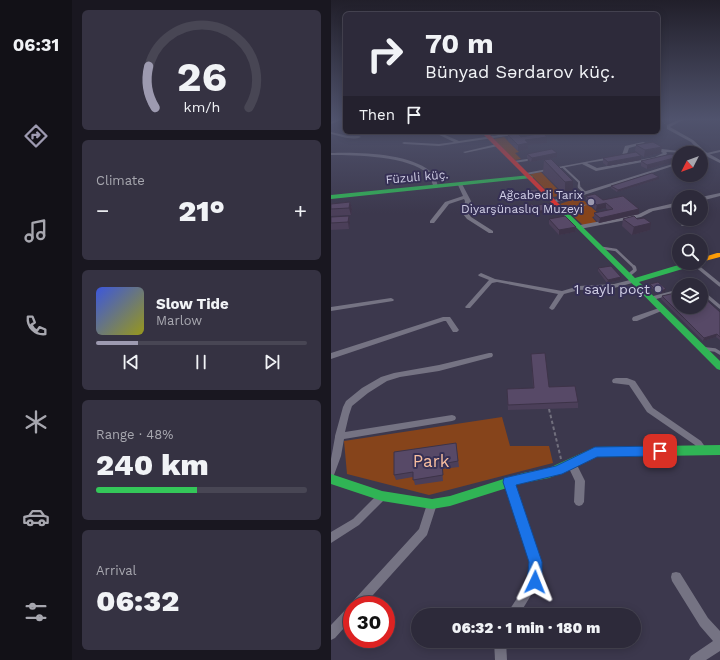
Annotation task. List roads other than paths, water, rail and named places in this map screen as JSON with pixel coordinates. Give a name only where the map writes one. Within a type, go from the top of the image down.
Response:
[{"type":"street","points":[[465,152],[470,151]]},
{"type":"street","points":[[503,151],[720,368]]},
{"type":"street","points":[[528,176],[563,167],[624,156],[626,151]]},
{"type":"street","points":[[589,174],[596,170],[656,158],[664,155],[665,153],[662,151]]},
{"type":"street","points":[[331,154],[372,155],[411,164],[426,170],[433,177],[436,187]]},
{"type":"street","points":[[708,156],[720,162]]},
{"type":"street","points":[[583,163],[596,170]]},
{"type":"street","points":[[553,200],[585,193],[672,165]]},
{"type":"street","name":"Füzuli küç.","points":[[331,197],[461,185],[528,176]]},
{"type":"street","points":[[461,185],[468,201],[467,214],[469,218],[491,232]]},
{"type":"street","points":[[708,197],[720,194]]},
{"type":"street","points":[[432,222],[447,203],[465,197]]},
{"type":"street","points":[[580,227],[641,215],[651,210],[672,206]]},
{"type":"street","points":[[708,258],[720,255]]},
{"type":"street","points":[[481,275],[493,280],[562,293],[579,288],[613,286],[631,278],[672,268]]},
{"type":"street","points":[[468,307],[493,280]]},
{"type":"street","points":[[552,308],[562,293]]},
{"type":"street","points":[[331,309],[391,300]]},
{"type":"street","points":[[635,319],[662,309]]},
{"type":"street","points":[[331,356],[443,319],[448,319],[455,330]]},
{"type":"street","points":[[331,472],[337,458],[339,436],[347,406],[352,400],[380,381],[390,377],[441,367],[489,355]]},
{"type":"street","points":[[616,381],[627,381],[632,383],[650,410],[698,443],[704,451]]},
{"type":"street","points":[[339,436],[452,418]]},
{"type":"street","points":[[331,479],[382,496],[432,504],[509,482],[549,473],[595,452],[720,450]]},
{"type":"street","points":[[567,466],[580,481],[579,502]]},
{"type":"street","points":[[509,482],[535,562],[535,582],[517,608]]},
{"type":"street","points":[[331,538],[356,522],[382,496]]},
{"type":"street","points":[[365,596],[423,532],[432,504]]},
{"type":"street","points":[[677,578],[704,622],[720,640]]},
{"type":"street","points":[[331,634],[343,621]]},
{"type":"street","points":[[695,660],[720,644]]},
{"type":"street","points":[[500,648],[501,660]]},
{"type":"lane","points":[[708,153],[720,151]]},
{"type":"lane","points":[[514,162],[527,160]]},
{"type":"lane","points":[[563,167],[579,182],[579,187],[585,193]]},
{"type":"lane","points":[[702,270],[720,285]]},
{"type":"lane","points":[[651,299],[672,293]]},
{"type":"lane","points":[[708,297],[720,307]]},
{"type":"lane","points":[[701,348],[715,350],[720,353]]},
{"type":"place","name":"Ağcabədi Tarix Diyarşünaslıq Muzeyi","points":[[591,202]]},
{"type":"place","name":"1 saylı poçt","points":[[658,289]]},
{"type":"park label","name":"Park","points":[[431,461]]}]
